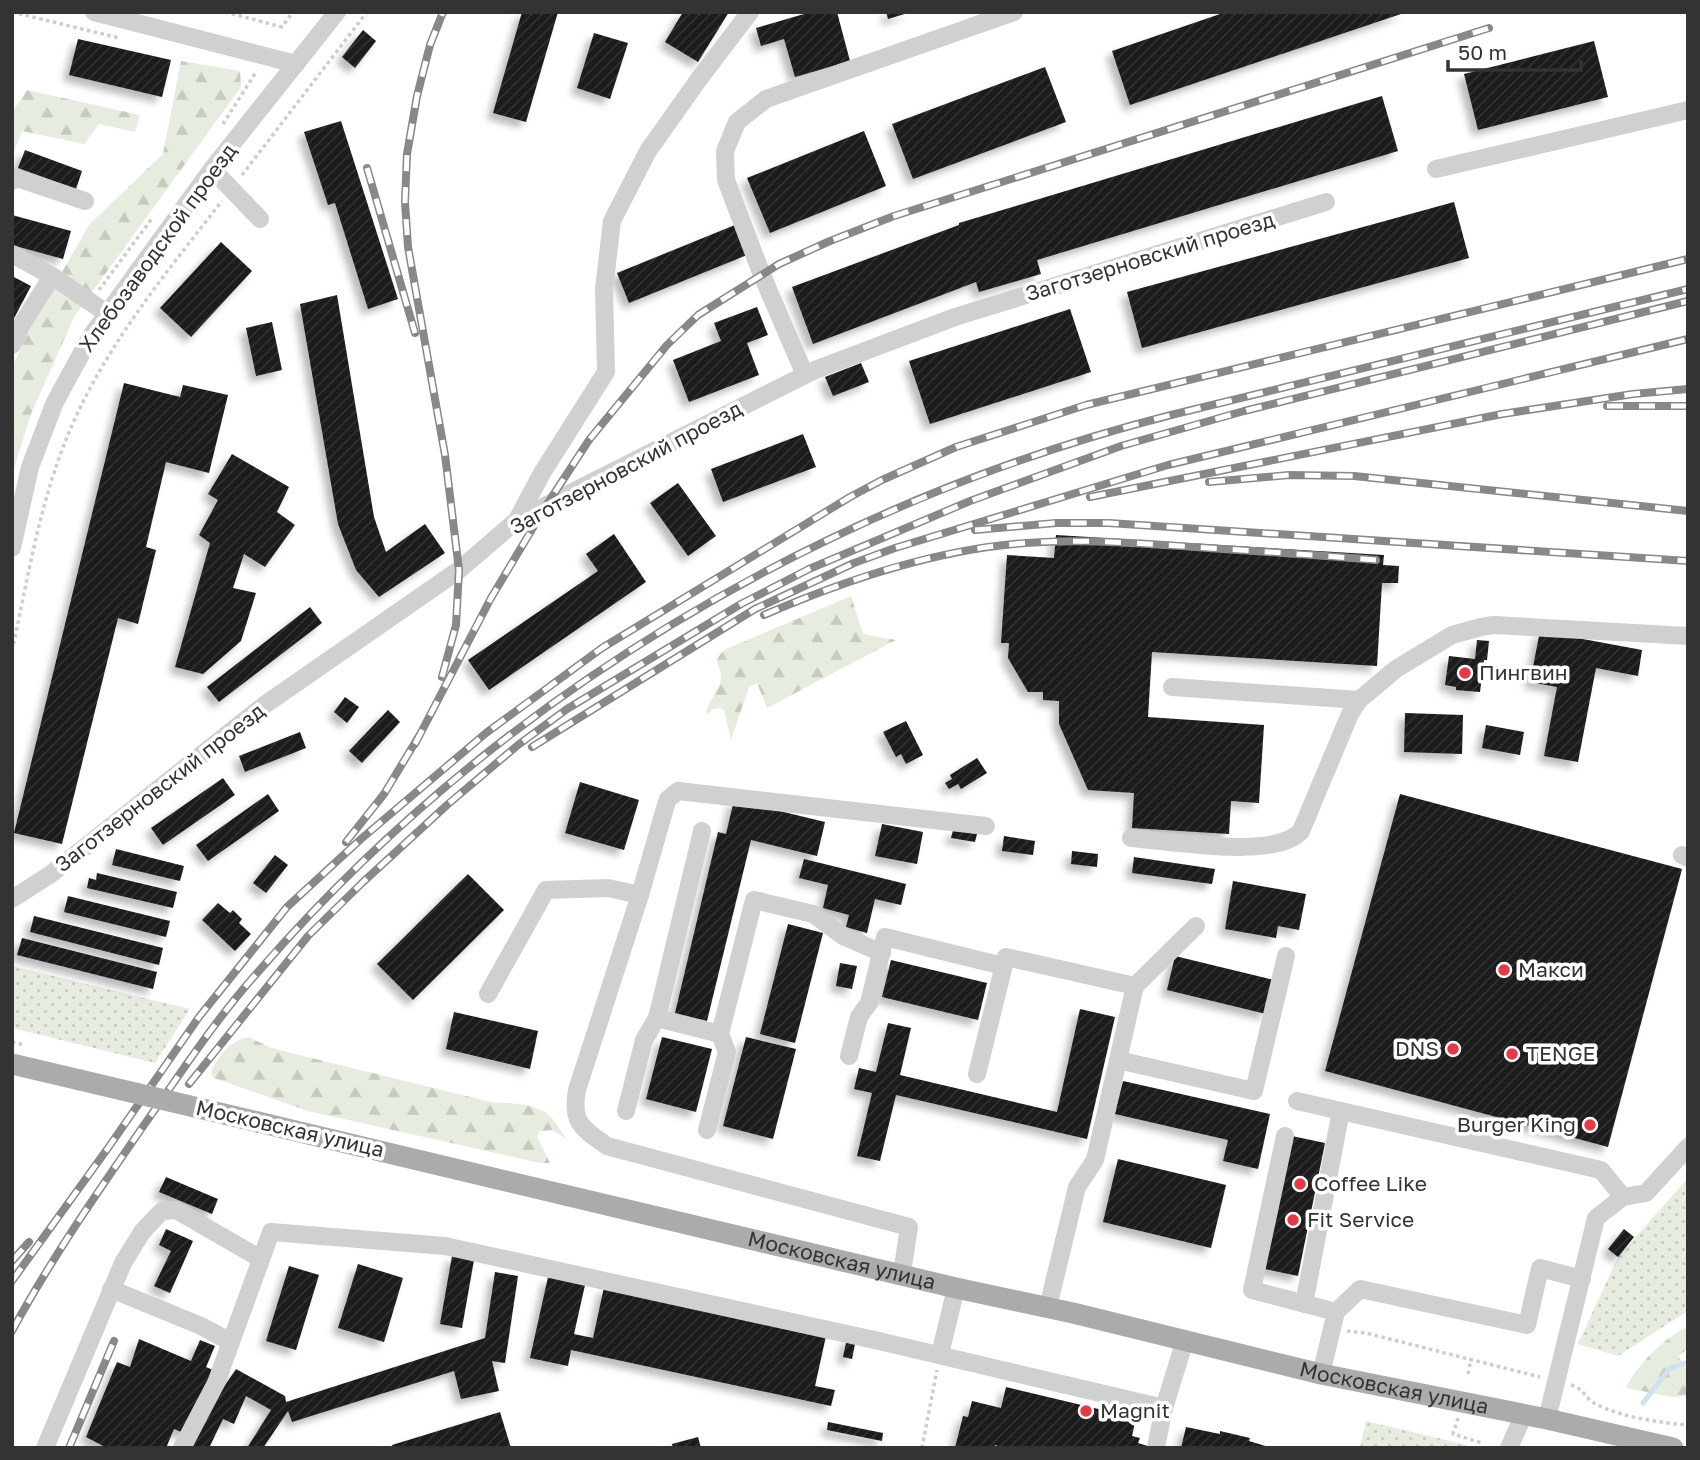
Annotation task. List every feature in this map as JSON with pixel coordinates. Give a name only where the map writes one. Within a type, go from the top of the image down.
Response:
[{"type":"main road","name":"Московская улица","points":[[12,1064],[1048,1307],[1321,1374],[1524,1414],[1673,1448]]},
{"type":"street","points":[[94,12],[296,64]]},
{"type":"street","name":"Хлебозаводской проезд","points":[[12,548],[30,467],[50,415],[91,336],[212,169],[337,12]]},
{"type":"street","points":[[517,520],[542,473],[606,372],[604,289],[612,221],[648,151],[750,12]]},
{"type":"street","points":[[805,376],[762,275],[726,180],[725,151],[737,122],[766,99],[1014,12]]},
{"type":"street","points":[[1436,169],[1688,110]]},
{"type":"street","points":[[212,169],[260,219]]},
{"type":"street","points":[[12,181],[14,177],[85,201]]},
{"type":"street","name":"Заготзерновский проезд","points":[[12,900],[51,874],[263,706],[459,570],[517,520],[805,376],[955,317],[1326,202]]},
{"type":"street","points":[[12,254],[52,275],[108,314]]},
{"type":"street","points":[[12,345],[52,275]]},
{"type":"street","points":[[1131,838],[1240,848],[1290,841],[1301,831],[1350,714],[1359,700],[1396,669],[1452,635],[1480,626],[1494,625],[1688,636]]},
{"type":"street","points":[[1172,687],[1359,700]]},
{"type":"street","points":[[902,1273],[909,1227],[607,1146],[583,1129],[574,1109],[577,1090],[668,799],[678,791],[986,826]]},
{"type":"street","points":[[626,1111],[644,1040],[657,1018],[702,831]]},
{"type":"street","points":[[488,994],[546,890],[608,888],[640,895]]},
{"type":"street","points":[[707,1130],[727,1052],[720,1034],[754,900],[813,914],[843,936],[881,953]]},
{"type":"street","points":[[1048,1307],[1077,1187],[1095,1160],[1135,986],[1196,926]]},
{"type":"street","points":[[849,1056],[859,1017],[869,1003],[885,937],[1003,965]]},
{"type":"street","points":[[1118,1060],[1254,1091],[1286,956]]},
{"type":"street","points":[[977,1074],[1006,957],[1135,986]]},
{"type":"street","points":[[657,1018],[720,1034]]},
{"type":"street","points":[[1297,1101],[1601,1170],[1623,1197]]},
{"type":"street","points":[[1304,1304],[1341,1111]]},
{"type":"street","points":[[1286,1136],[1252,1290],[1304,1304],[1334,1321]]},
{"type":"street","points":[[1547,1419],[1596,1217],[1623,1197],[1646,1193],[1688,1147]]},
{"type":"street","points":[[45,1448],[123,1262],[156,1216],[169,1209],[176,1210],[261,1259]]},
{"type":"street","points":[[183,1448],[216,1383],[271,1232],[445,1246],[940,1354],[1164,1408]]},
{"type":"street","points":[[1321,1374],[1334,1321],[1360,1289],[1527,1325],[1540,1268],[1582,1279]]},
{"type":"street","points":[[940,1354],[956,1287]]},
{"type":"street","points":[[111,1289],[201,1326],[231,1342]]},
{"type":"street","points":[[1156,1447],[1164,1408],[1185,1340]]},
{"type":"street","points":[[1509,1448],[1524,1414]]},
{"type":"path","points":[[225,12],[282,27],[293,12]]},
{"type":"path","points":[[12,652],[43,508],[69,431],[100,369],[156,286],[367,12]]},
{"type":"path","points":[[1334,1321],[1366,1333],[1580,1387],[1592,1402],[1602,1407],[1646,1419],[1688,1425]]},
{"type":"path","points":[[922,1448],[940,1354]]},
{"type":"path","points":[[1468,1374],[1471,1359]]},
{"type":"path","points":[[1453,1434],[1479,1441],[1476,1448]]},
{"type":"green space","points":[[181,61],[240,71],[241,87],[74,317],[31,414],[12,475],[12,368],[28,331],[89,225],[163,154]]},
{"type":"green space","points":[[27,90],[140,115],[135,132],[99,124],[84,144],[22,131],[12,157],[12,112]]},
{"type":"green space","points":[[851,596],[863,634],[896,640],[767,708],[757,683],[749,687],[731,740],[724,710],[713,709],[707,715],[720,684],[721,674],[717,661],[721,654],[726,649]]},
{"type":"green space","points":[[12,966],[190,1009],[155,1063],[12,1028]]},
{"type":"green space","points":[[249,1037],[269,1047],[291,1053],[495,1103],[531,1107],[550,1116],[567,1139],[552,1130],[540,1131],[537,1137],[550,1163],[540,1163],[308,1111],[214,1078],[211,1073],[221,1055],[231,1045]]},
{"type":"green space","points":[[1688,1178],[1688,1311],[1618,1356],[1578,1344],[1618,1257]]},
{"type":"green space","points":[[1688,1326],[1688,1349],[1678,1356],[1688,1372],[1688,1396],[1673,1397],[1626,1388],[1652,1352]]},
{"type":"green space","points":[[1366,1421],[1467,1445],[1466,1448],[1360,1448]]},
{"type":"building","points":[[522,12],[558,12],[526,122],[493,113]]},
{"type":"building","points":[[683,12],[729,12],[698,62],[665,42]]},
{"type":"building","points":[[811,12],[837,12],[850,61],[795,77],[784,39],[761,46],[756,28]]},
{"type":"building","points":[[886,12],[908,12],[908,13],[888,19]]},
{"type":"building","points":[[1226,12],[1404,13],[1130,105],[1112,51]]},
{"type":"building","points":[[363,30],[376,41],[355,68],[342,57]]},
{"type":"building","points":[[594,33],[628,43],[610,99],[577,88]]},
{"type":"building","points":[[78,39],[171,60],[162,97],[69,75]]},
{"type":"building","points":[[1594,41],[1608,97],[1478,130],[1464,74]]},
{"type":"building","points":[[1045,67],[1066,122],[913,179],[892,124]]},
{"type":"building","points":[[1382,96],[1398,151],[1037,260],[1041,274],[979,292],[976,282],[813,344],[792,287],[959,223]]},
{"type":"building","points":[[341,121],[398,299],[368,309],[335,203],[328,205],[304,132]]},
{"type":"building","points":[[864,131],[886,186],[770,233],[747,178]]},
{"type":"building","points":[[25,150],[82,171],[76,189],[18,168]]},
{"type":"building","points":[[1454,202],[1469,258],[1142,348],[1127,292]]},
{"type":"building","points":[[12,215],[71,231],[63,259],[12,245]]},
{"type":"building","points":[[735,225],[747,255],[629,303],[617,273]]},
{"type":"building","points":[[221,242],[252,271],[191,337],[160,308]]},
{"type":"building","points":[[12,276],[31,286],[12,322]]},
{"type":"building","points":[[337,295],[374,517],[386,552],[425,524],[445,553],[379,597],[356,570],[338,524],[300,304]]},
{"type":"building","points":[[757,307],[768,335],[747,343],[759,375],[689,402],[673,360],[721,341],[714,323]]},
{"type":"building","points":[[1070,309],[1091,372],[930,424],[909,361]]},
{"type":"building","points":[[272,322],[282,370],[256,376],[246,328]]},
{"type":"building","points":[[861,363],[869,382],[833,396],[825,377]]},
{"type":"building","points":[[124,383],[180,397],[183,385],[228,395],[209,473],[166,462],[146,547],[156,550],[138,624],[118,618],[62,844],[14,833]]},
{"type":"building","points":[[803,434],[816,467],[723,502],[711,469]]},
{"type":"building","points":[[232,454],[289,487],[277,512],[295,525],[265,567],[244,554],[233,588],[256,593],[241,641],[203,674],[175,667],[210,543],[199,535],[218,500],[208,494]]},
{"type":"building","points":[[678,483],[716,536],[688,556],[650,503]]},
{"type":"building","points":[[614,534],[646,582],[489,690],[468,660],[598,571],[586,554]]},
{"type":"building","points":[[1056,535],[1384,555],[1383,565],[1399,566],[1398,583],[1382,583],[1377,666],[1152,652],[1148,717],[1264,725],[1259,803],[1231,801],[1229,834],[1132,828],[1134,793],[1088,790],[1059,724],[1059,701],[1043,700],[1043,692],[1028,692],[1008,658],[1009,643],[1001,643],[1007,555],[1054,558]]},
{"type":"building","points":[[310,607],[322,623],[219,702],[207,687]]},
{"type":"building","points":[[1540,631],[1642,650],[1638,676],[1596,668],[1578,762],[1544,756],[1557,687],[1530,682]]},
{"type":"building","name":"Пингвин","points":[[1477,640],[1489,641],[1480,692],[1456,690],[1456,687],[1445,685],[1449,656],[1475,659]]},
{"type":"building","points":[[345,697],[359,707],[347,723],[334,712]]},
{"type":"building","points":[[388,710],[400,722],[362,763],[349,751]]},
{"type":"building","points":[[1405,713],[1463,715],[1462,754],[1404,752]]},
{"type":"building","points":[[906,721],[923,755],[906,764],[901,754],[896,757],[883,732]]},
{"type":"building","points":[[1486,725],[1524,732],[1520,755],[1482,748]]},
{"type":"building","points":[[300,732],[306,748],[245,772],[239,756]]},
{"type":"building","points":[[977,758],[987,773],[961,789],[958,784],[949,789],[945,783],[952,779],[950,775]]},
{"type":"building","points":[[223,778],[235,795],[163,845],[151,828]]},
{"type":"building","points":[[580,782],[639,800],[624,850],[565,833]]},
{"type":"building","points":[[268,794],[279,811],[208,861],[196,845]]},
{"type":"building","name":"Макси","points":[[1400,794],[1682,869],[1608,1147],[1325,1071]]},
{"type":"building","points":[[734,800],[825,822],[817,856],[751,840],[707,1021],[675,1013],[718,832],[726,834]]},
{"type":"building","points":[[882,824],[923,832],[917,864],[875,856]]},
{"type":"building","points":[[953,830],[977,834],[975,842],[951,838]]},
{"type":"building","points":[[1004,836],[1035,841],[1033,855],[1002,851]]},
{"type":"building","points":[[116,849],[184,866],[180,881],[112,865]]},
{"type":"building","points":[[1072,851],[1098,854],[1097,867],[1071,864]]},
{"type":"building","points":[[275,855],[288,865],[266,893],[253,883]]},
{"type":"building","points":[[1134,857],[1215,869],[1212,884],[1132,873]]},
{"type":"building","points":[[804,859],[906,884],[901,905],[875,899],[867,933],[846,927],[849,915],[823,908],[828,885],[799,878]]},
{"type":"building","points":[[97,873],[177,892],[173,908],[87,888],[89,878],[96,880]]},
{"type":"building","points":[[468,874],[504,910],[413,1000],[377,964]]},
{"type":"building","points":[[1233,881],[1306,894],[1299,930],[1278,926],[1276,938],[1225,929]]},
{"type":"building","points":[[68,896],[170,921],[166,937],[64,912]]},
{"type":"building","points":[[218,903],[230,913],[233,910],[242,919],[239,923],[251,934],[235,951],[202,920]]},
{"type":"building","points":[[34,916],[163,948],[159,965],[30,932]]},
{"type":"building","points":[[788,924],[823,933],[795,1043],[760,1034]]},
{"type":"building","points":[[22,938],[157,972],[153,989],[17,955]]},
{"type":"building","points":[[1175,956],[1274,980],[1266,1014],[1167,990]]},
{"type":"building","points":[[891,960],[987,983],[978,1020],[882,997]]},
{"type":"building","points":[[840,963],[857,966],[852,989],[836,986]]},
{"type":"building","points":[[1080,1009],[1115,1017],[1087,1139],[896,1095],[880,1161],[857,1156],[872,1093],[854,1089],[859,1068],[876,1072],[888,1023],[911,1028],[900,1075],[1057,1112]]},
{"type":"building","points":[[454,1012],[538,1031],[530,1069],[446,1049]]},
{"type":"building","points":[[662,1037],[712,1049],[696,1112],[646,1099]]},
{"type":"building","points":[[746,1037],[796,1049],[773,1139],[723,1126]]},
{"type":"building","points":[[1123,1081],[1270,1114],[1258,1169],[1223,1161],[1228,1140],[1115,1114]]},
{"type":"building","points":[[1292,1136],[1325,1143],[1298,1276],[1265,1269]]},
{"type":"building","points":[[1118,1159],[1226,1185],[1211,1248],[1103,1222]]},
{"type":"building","points":[[166,1177],[218,1199],[212,1214],[159,1192]]},
{"type":"building","points":[[166,1229],[193,1241],[170,1293],[154,1286],[171,1251],[159,1245]]},
{"type":"building","points":[[1624,1229],[1634,1237],[1618,1257],[1608,1249]]},
{"type":"building","points":[[452,1256],[474,1260],[462,1328],[440,1324]]},
{"type":"building","points":[[358,1264],[403,1278],[384,1342],[338,1328]]},
{"type":"building","points":[[289,1266],[319,1275],[296,1350],[266,1341]]},
{"type":"building","points":[[495,1272],[518,1276],[505,1363],[492,1361],[499,1391],[461,1399],[454,1371],[292,1422],[288,1411],[263,1448],[247,1448],[271,1410],[246,1396],[234,1424],[223,1419],[209,1448],[190,1448],[211,1406],[236,1369],[285,1396],[286,1402],[485,1338]]},
{"type":"building","points":[[548,1277],[585,1285],[574,1334],[593,1338],[604,1287],[826,1336],[815,1386],[835,1390],[831,1406],[571,1350],[568,1366],[530,1358]]},
{"type":"building","points":[[847,1338],[856,1339],[852,1359],[843,1357]]},
{"type":"building","points":[[139,1339],[191,1361],[200,1340],[215,1346],[206,1367],[213,1370],[186,1434],[174,1429],[166,1448],[107,1448],[86,1437],[117,1362],[130,1367]]},
{"type":"building","points":[[1006,1387],[1136,1418],[1132,1436],[1140,1438],[1138,1443],[1154,1448],[1005,1448],[995,1445],[994,1448],[955,1448],[963,1416],[968,1417],[972,1401],[1001,1408]]},
{"type":"building","points":[[500,1412],[511,1448],[393,1448],[392,1445]]},
{"type":"building","points":[[828,1422],[883,1433],[882,1441],[827,1430]]},
{"type":"building","points":[[1186,1427],[1250,1438],[1249,1441],[1272,1448],[1181,1448]]},
{"type":"building","points":[[698,1437],[701,1448],[673,1448],[672,1444]]},
{"type":"waterway","points":[[1643,1403],[1670,1368],[1688,1362]]},
{"type":"railway","points":[[442,677],[456,625],[459,570],[445,455],[408,247],[405,202],[407,154],[417,96],[430,45],[443,12]]},
{"type":"railway","points":[[415,744],[491,598],[589,440],[667,345],[698,315],[779,264],[894,216],[1489,28]]},
{"type":"railway","points":[[367,168],[415,333]]},
{"type":"railway","points":[[12,1281],[199,1017],[287,907],[361,839],[486,733],[602,648],[850,497],[956,447],[1086,405],[1688,259]]},
{"type":"railway","points":[[12,1331],[109,1176],[185,1066],[258,972],[351,873],[452,782],[559,699],[672,624],[791,558],[914,501],[1041,453],[1171,415],[1688,289]]},
{"type":"railway","points":[[189,1084],[308,936],[447,805],[518,745],[567,709],[741,604],[809,569],[970,501],[1121,446],[1244,411],[1688,301]]},
{"type":"railway","points":[[532,747],[755,609],[854,563],[895,548],[1168,465],[1688,339]]},
{"type":"railway","points":[[1090,497],[1502,414],[1633,394],[1688,389]]},
{"type":"railway","points":[[1607,406],[1688,406]]},
{"type":"railway","points":[[1209,482],[1289,475],[1354,476],[1688,511]]},
{"type":"railway","points":[[975,530],[1056,523],[1109,523],[1688,561]]},
{"type":"railway","points":[[764,615],[886,570],[950,554],[1014,544],[1082,541],[1376,560]]},
{"type":"railway","points":[[346,842],[384,794],[419,736]]},
{"type":"railway","points":[[12,1261],[29,1242]]},
{"type":"railway","points":[[69,1448],[114,1341]]},
{"type":"place","name":"Пингвин","points":[[1465,673]]},
{"type":"place","name":"Макси","points":[[1504,970]]},
{"type":"place","name":"DNS","points":[[1453,1049]]},
{"type":"place","name":"TENGE","points":[[1512,1054]]},
{"type":"place","name":"Burger King","points":[[1590,1125]]},
{"type":"place","name":"Coffee Like","points":[[1300,1184]]},
{"type":"place","name":"Fit Service","points":[[1293,1220]]},
{"type":"place","name":"Magnit","points":[[1086,1411]]}]
